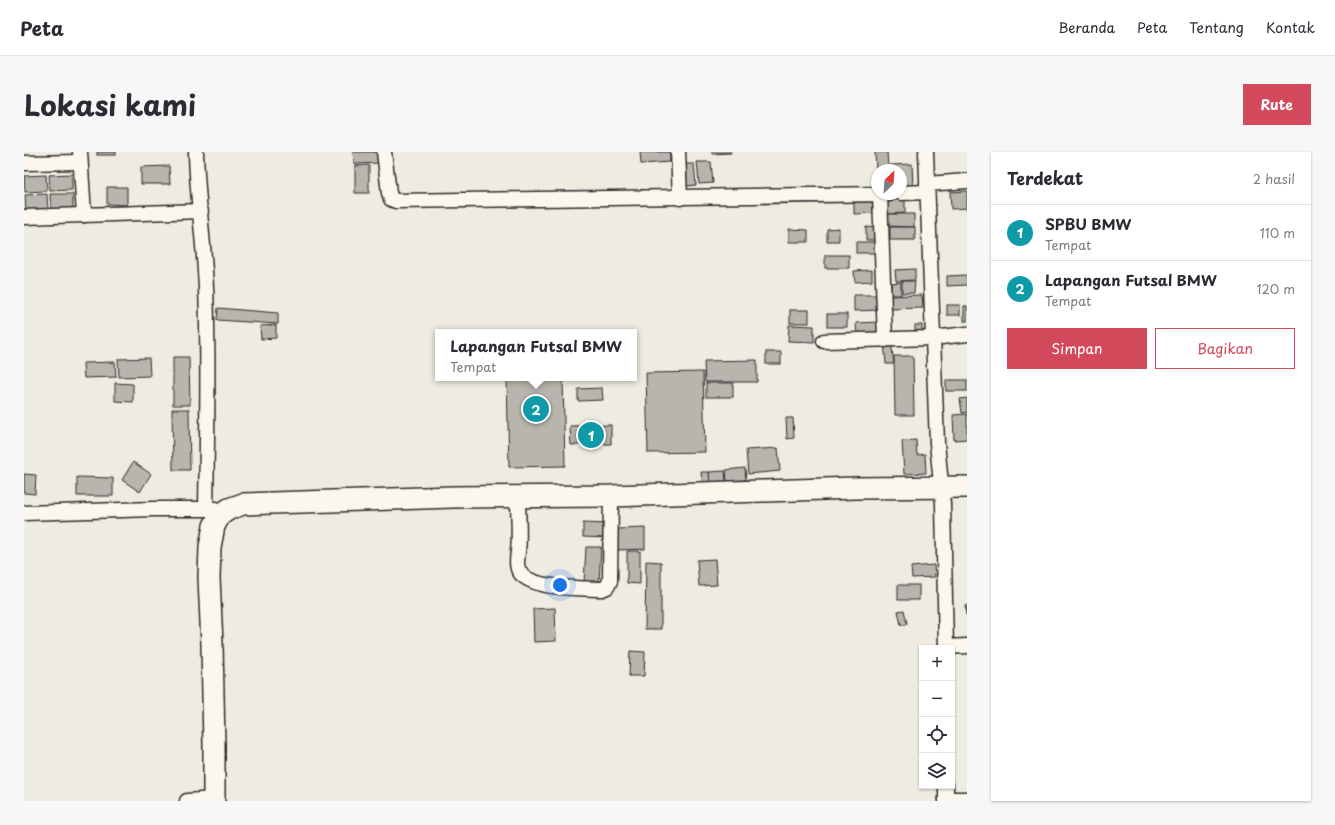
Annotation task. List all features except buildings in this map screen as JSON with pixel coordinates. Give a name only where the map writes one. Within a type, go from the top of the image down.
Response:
[{"type":"highway","points":[[214,800],[214,730],[209,578],[210,547],[214,526],[220,516],[229,509],[244,504],[281,502],[342,502],[453,497],[611,496],[967,487]]},
{"type":"street","points":[[196,152],[196,174],[205,260],[208,338],[206,509]]},
{"type":"street","points":[[384,152],[389,193],[393,200],[680,198],[871,194]]},
{"type":"street","points":[[678,152],[680,198]]},
{"type":"street","points":[[926,152],[937,443],[943,504],[943,577],[946,645]]},
{"type":"street","points":[[24,163],[80,157],[84,215]]},
{"type":"street","points":[[907,192],[967,181]]},
{"type":"street","points":[[880,200],[885,340]]},
{"type":"street","points":[[24,217],[201,211]]},
{"type":"street","points":[[824,341],[933,338],[967,334]]},
{"type":"street","points":[[518,497],[520,532],[517,566],[520,572],[529,579],[544,585],[602,589],[607,587],[610,581],[611,496]]},
{"type":"street","points":[[24,513],[154,508],[229,509]]},
{"type":"street","points":[[955,647],[967,646]]},
{"type":"street","points":[[946,795],[967,798]]},
{"type":"street","points":[[187,801],[214,800]]},
{"type":"place","name":"Lapangan Futsal BMW","points":[[536,409]]},
{"type":"place","name":"SPBU BMW","points":[[591,435]]}]
